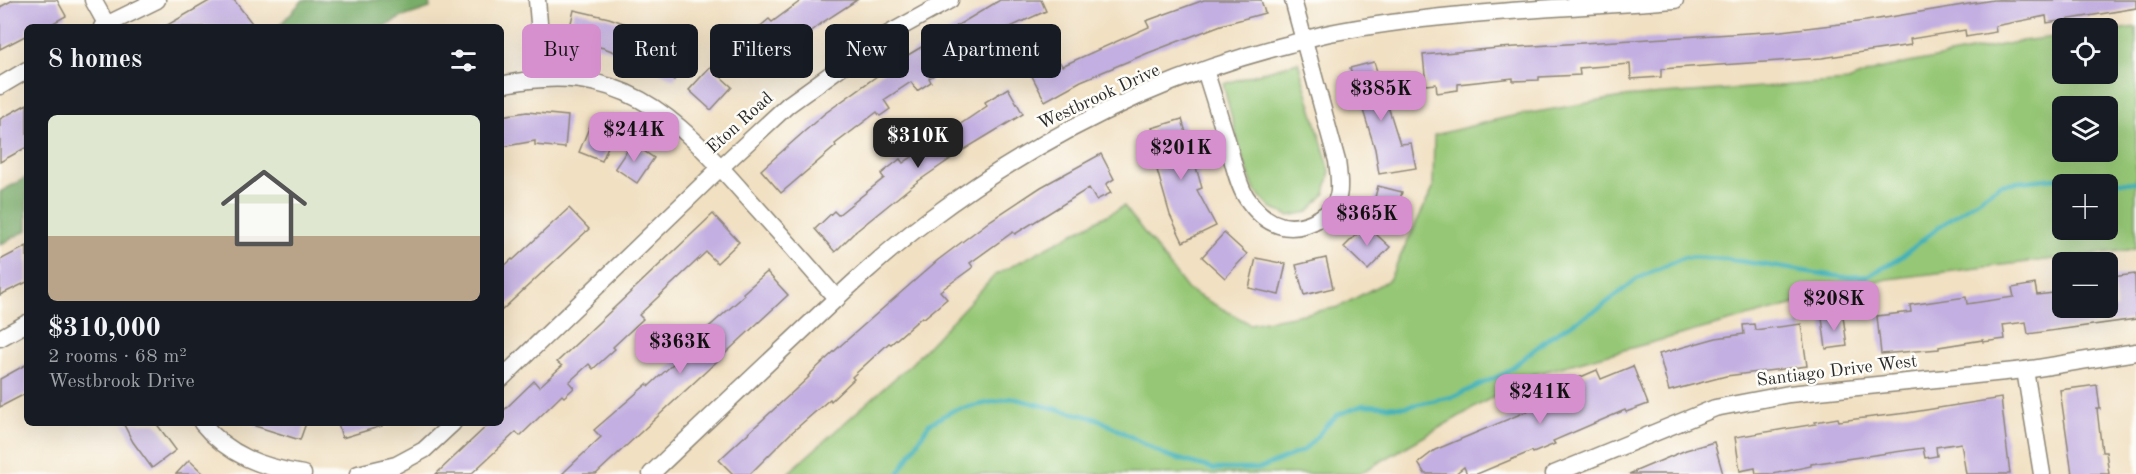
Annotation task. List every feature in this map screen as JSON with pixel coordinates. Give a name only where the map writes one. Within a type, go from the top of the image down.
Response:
[{"type":"street","points":[[93,0],[105,24]]},
{"type":"street","points":[[110,24],[158,0]]},
{"type":"street","points":[[537,0],[544,79]]},
{"type":"street","name":"Eton Road","points":[[504,376],[721,167],[797,99],[880,38],[950,0]]},
{"type":"street","points":[[1205,69],[1245,196],[1265,219],[1284,228],[1304,225],[1331,212],[1338,197],[1340,184],[1331,133],[1293,0]]},
{"type":"street","name":"Westbrook Drive","points":[[651,474],[837,298],[926,222],[978,184],[1049,140],[1112,108],[1205,69],[1261,51],[1327,34],[1411,20],[1675,0]]},
{"type":"street","points":[[0,86],[24,72]]},
{"type":"street","points":[[504,84],[524,80],[581,80],[601,83],[644,100],[668,116],[702,145],[837,298]]},
{"type":"street","points":[[0,338],[24,325]]},
{"type":"street","name":"Santiago Drive West","points":[[1554,474],[1714,408],[1789,394],[2025,370],[2136,352]]},
{"type":"street","points":[[2025,370],[2042,474]]},
{"type":"street","points":[[204,426],[216,440],[249,461],[303,474]]},
{"type":"street","points":[[358,474],[396,465],[424,450],[450,426]]},
{"type":"green space","points":[[303,0],[429,0],[430,8],[389,24],[281,24]]},
{"type":"green space","points":[[2136,27],[2136,249],[2111,252],[2052,252],[2052,259],[1888,279],[1531,375],[1359,474],[787,474],[912,363],[995,275],[1124,206],[1188,290],[1250,324],[1339,307],[1389,280],[1433,188],[1434,135],[1508,117],[1622,97],[1848,81],[1878,69],[2052,37],[2052,84],[2118,84],[2118,30]]},
{"type":"green space","points":[[1298,62],[1330,171],[1325,194],[1308,212],[1288,216],[1270,207],[1255,191],[1242,156],[1223,84]]},
{"type":"green space","points":[[24,179],[24,232],[0,245],[0,192]]},
{"type":"building","points":[[13,0],[57,0],[66,16],[51,24],[24,24],[24,37],[0,49],[0,7]]},
{"type":"building","points":[[211,0],[234,0],[253,24],[169,24]]},
{"type":"building","points":[[802,0],[857,0],[813,30],[813,24],[763,24],[769,19],[772,22]]},
{"type":"building","points":[[1000,0],[1041,0],[1046,11],[1017,24],[960,24]]},
{"type":"building","points":[[1204,0],[1261,0],[1265,13],[1221,25],[1148,53],[1081,81],[1045,101],[1033,78],[1061,78],[1061,64],[1062,66],[1149,27],[1146,21]]},
{"type":"building","points":[[1993,0],[2136,0],[2136,8],[2077,18],[2052,18],[2052,22],[2047,23],[2046,16],[1995,26],[1996,32],[1966,37],[1965,30],[1910,39],[1911,45],[1822,58],[1661,69],[1661,77],[1631,79],[1630,64],[1579,68],[1580,75],[1539,77],[1539,80],[1513,81],[1513,78],[1458,84],[1458,90],[1437,93],[1436,84],[1426,85],[1423,55],[1499,48],[1781,31],[1866,21]]},
{"type":"building","points":[[574,10],[627,24],[613,24],[613,51],[601,47],[601,24],[571,24]]},
{"type":"building","points":[[921,47],[921,78],[929,78],[931,82],[917,91],[911,82],[884,100],[890,109],[880,116],[877,112],[835,144],[836,146],[781,193],[761,170],[824,114],[874,78],[909,78],[909,54]]},
{"type":"building","points":[[1374,62],[1400,144],[1411,143],[1416,168],[1379,174],[1375,149],[1350,68]]},
{"type":"building","points":[[710,67],[710,78],[722,78],[732,87],[711,110],[689,90]]},
{"type":"building","points":[[1008,88],[1023,114],[965,149],[917,182],[854,233],[835,252],[815,229],[834,211],[838,215],[884,178],[881,174],[900,159],[903,163],[987,106],[985,102]]},
{"type":"building","points":[[24,106],[24,149],[0,162],[0,119]]},
{"type":"building","points":[[527,112],[568,116],[565,148],[535,145],[535,141],[504,146],[504,116]]},
{"type":"building","points":[[1182,119],[1202,188],[1197,190],[1216,226],[1183,242],[1170,215],[1157,170],[1164,168],[1152,128]]},
{"type":"building","points":[[591,123],[614,132],[602,161],[579,152]]},
{"type":"building","points":[[632,143],[654,158],[637,183],[615,168]]},
{"type":"building","points":[[1101,154],[1114,179],[1106,184],[1111,193],[1096,200],[1089,188],[1015,234],[1013,232],[970,263],[973,267],[940,291],[947,299],[891,344],[889,343],[852,377],[854,379],[831,401],[830,399],[791,433],[750,474],[733,474],[719,460],[840,346],[938,260],[991,220],[1041,187]]},
{"type":"building","points":[[1378,186],[1402,192],[1394,222],[1370,216]]},
{"type":"building","points":[[569,208],[589,229],[504,308],[504,266]]},
{"type":"building","points":[[713,214],[739,242],[717,263],[706,252],[639,315],[643,319],[613,347],[615,349],[593,369],[589,364],[569,382],[574,388],[564,397],[562,395],[520,436],[516,432],[471,474],[436,474],[487,426],[504,426],[504,410],[534,381],[539,387],[562,366],[557,362]]},
{"type":"building","points":[[1366,225],[1390,247],[1368,270],[1344,247]]},
{"type":"building","points":[[1224,233],[1247,254],[1225,278],[1202,257]]},
{"type":"building","points":[[24,248],[24,283],[0,295],[0,260]]},
{"type":"building","points":[[1256,258],[1286,264],[1279,295],[1249,288]]},
{"type":"building","points":[[1326,258],[1333,288],[1304,295],[1296,265]]},
{"type":"building","points":[[767,272],[788,295],[596,474],[562,474],[601,437],[594,430],[647,384],[649,386],[687,351],[685,348],[745,295],[743,293]]},
{"type":"building","points":[[2135,274],[2136,319],[2028,334],[2026,322],[2003,325],[2005,339],[1983,342],[1983,340],[1939,347],[1939,349],[1881,354],[1877,316],[1911,312],[1910,305],[1966,297],[1967,304],[2014,297],[2012,288],[2035,284],[2037,295],[2052,293],[2052,318],[2118,318],[2118,276]]},
{"type":"building","points":[[1843,316],[1847,346],[1826,349],[1822,318]]},
{"type":"building","points":[[1754,324],[1755,330],[1801,324],[1807,366],[1726,376],[1669,391],[1659,354],[1716,338],[1744,334],[1743,325]]},
{"type":"building","points":[[24,366],[24,395],[0,407],[0,379]]},
{"type":"building","points":[[1633,366],[1648,404],[1626,412],[1625,410],[1553,441],[1555,444],[1477,474],[1467,474],[1464,467],[1455,474],[1425,474],[1418,463],[1435,450],[1580,389],[1576,379],[1597,370],[1601,379]]},
{"type":"building","points":[[2097,385],[2102,452],[2106,452],[2109,474],[2072,474],[2060,390]]},
{"type":"building","points":[[2001,398],[2010,474],[1966,474],[1961,443],[1936,447],[1937,456],[1925,458],[1923,448],[1811,464],[1811,466],[1773,474],[1756,474],[1755,468],[1740,471],[1735,437],[1816,424],[1815,422],[1838,418],[1839,421],[1907,413]]},
{"type":"building","points":[[125,426],[158,426],[176,450],[152,468]]},
{"type":"building","points":[[255,426],[305,426],[300,440]]},
{"type":"building","points":[[339,426],[382,426],[342,438]]},
{"type":"building","points":[[1714,442],[1723,474],[1629,474],[1686,450]]},
{"type":"building","points":[[189,460],[204,474],[176,474]]},
{"type":"waterway","points":[[898,474],[929,424],[954,410],[1012,398],[1098,419],[1165,455],[1214,469],[1259,469],[1304,450],[1337,415],[1363,405],[1404,407],[1456,396],[1505,373],[1551,336],[1601,307],[1637,279],[1685,257],[1726,259],[1842,277],[1868,276],[1900,258],[1943,224],[2001,184],[2056,178],[2136,183]]}]
